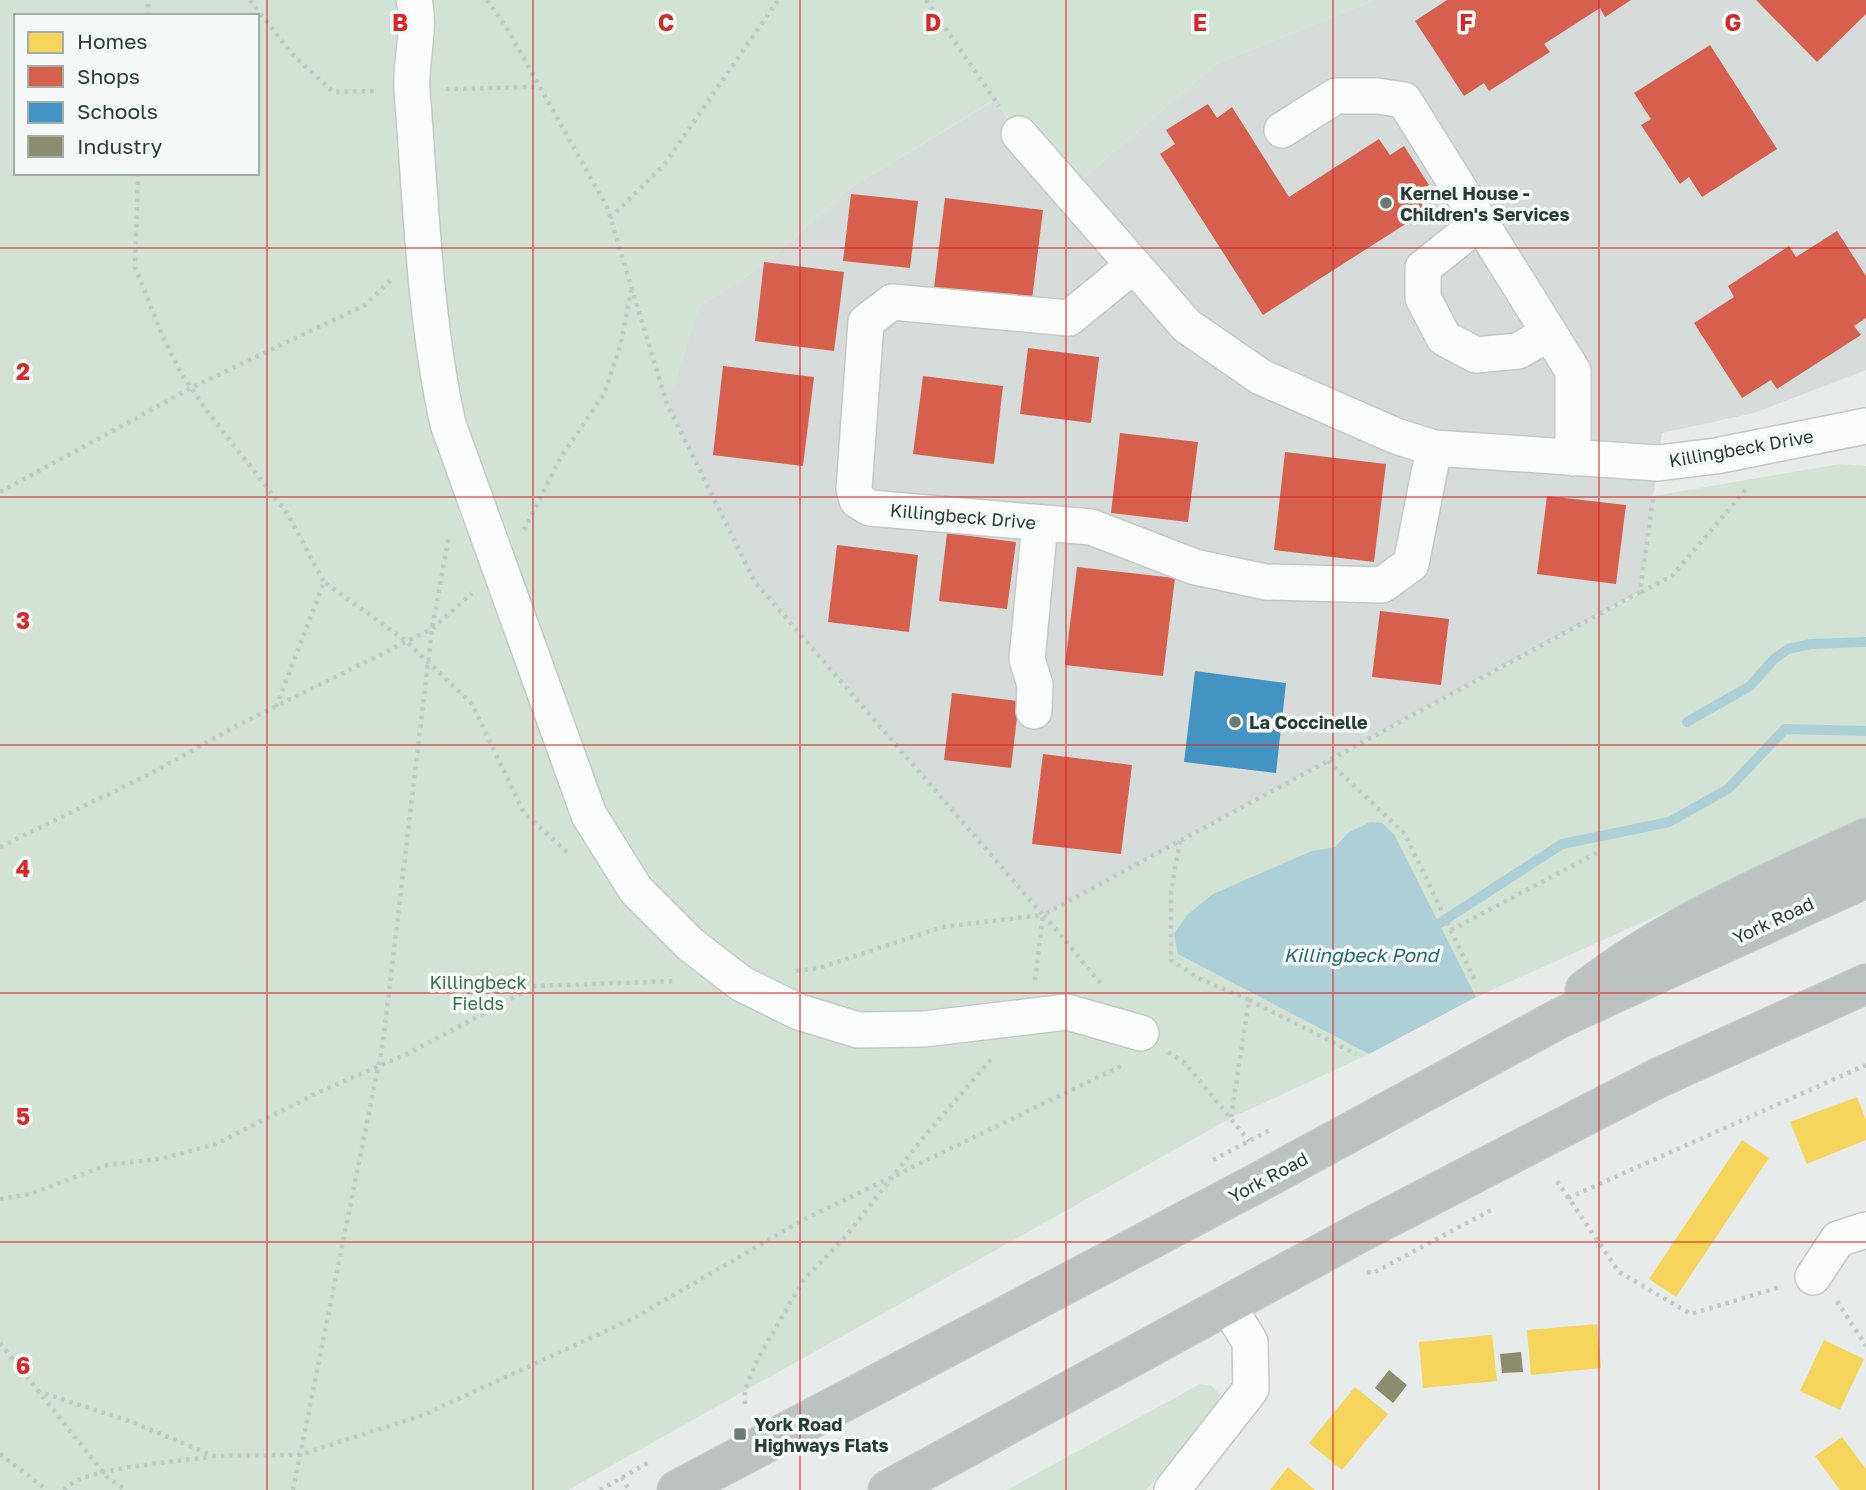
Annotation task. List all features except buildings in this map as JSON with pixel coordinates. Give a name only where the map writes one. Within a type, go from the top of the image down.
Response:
[{"type":"highway","points":[[1520,1040],[1628,957],[1741,896],[1866,838]]},
{"type":"highway","name":"York Road","points":[[677,1490],[1273,1174],[1560,1018],[1866,878]]},
{"type":"highway","points":[[888,1490],[1359,1233],[1658,1078],[1866,984]]},
{"type":"street","points":[[414,0],[411,74],[438,377],[448,424],[589,815],[636,890],[691,945],[734,978],[799,1012],[858,1030],[924,1029],[1066,1012],[1141,1032]]},
{"type":"street","points":[[1282,130],[1335,96],[1377,96],[1404,100],[1573,371],[1573,458]]},
{"type":"street","name":"Killingbeck Drive","points":[[1019,134],[1187,326],[1261,377],[1396,436],[1434,448],[1658,463],[1716,456],[1866,426]]},
{"type":"street","points":[[1480,222],[1423,268],[1423,298],[1444,338],[1476,355],[1518,351],[1549,333]]},
{"type":"street","name":"Killingbeck Drive","points":[[1134,265],[1069,318],[892,302],[866,321],[854,489],[857,500],[870,508],[1091,527],[1195,567],[1266,582],[1381,585],[1411,564],[1434,448]]},
{"type":"street","points":[[1034,711],[1035,685],[1027,659],[1040,523]]},
{"type":"street","points":[[1813,1277],[1838,1239],[1866,1230]]},
{"type":"street","points":[[1172,1490],[1251,1389],[1250,1342],[1228,1306]]},
{"type":"path","points":[[610,218],[664,166],[778,0]]},
{"type":"path","points":[[926,0],[1019,134]]},
{"type":"path","points":[[138,175],[135,267],[162,335],[191,388],[287,513],[324,582],[406,641],[471,704],[524,813],[576,860]]},
{"type":"path","points":[[0,492],[191,388],[365,305],[404,266],[426,257]]},
{"type":"path","points":[[0,847],[152,773],[234,727],[432,629],[499,567],[533,516],[561,457],[604,394],[620,347],[632,288]]},
{"type":"path","points":[[1640,592],[1672,576],[1754,481]]},
{"type":"path","points":[[292,1490],[378,1065],[432,629],[449,537],[448,524]]},
{"type":"path","points":[[276,707],[324,582]]},
{"type":"path","points":[[1328,761],[1405,834],[1476,984]]},
{"type":"path","points":[[1180,841],[1171,891],[1171,960],[1198,978],[1249,1000],[1356,1054]]},
{"type":"path","points":[[1451,930],[1599,852]]},
{"type":"path","points":[[734,978],[819,968],[942,927],[1044,915]]},
{"type":"path","points":[[1044,915],[1106,990]]},
{"type":"path","points":[[745,1404],[745,1390],[757,1360],[804,1279],[846,1236],[923,1138],[1004,1045],[1034,992],[1044,915]]},
{"type":"path","points":[[0,1199],[30,1194],[107,1165],[165,1158],[216,1144],[378,1065],[407,1054],[535,986],[679,981]]},
{"type":"path","points":[[1231,1118],[1249,1000]]},
{"type":"path","points":[[1141,1032],[1185,1063],[1273,1174]]},
{"type":"path","points":[[64,1490],[68,1483],[103,1471],[214,1457],[299,1455],[423,1415],[634,1318],[801,1222],[898,1172],[1124,1065]]},
{"type":"path","points":[[1568,1198],[1866,1065]]},
{"type":"path","points":[[1557,1181],[1619,1272],[1690,1314],[1813,1277],[1832,1294],[1866,1346]]},
{"type":"path","points":[[0,1343],[103,1471],[125,1490]]},
{"type":"path","points":[[37,1391],[132,1422],[214,1457]]},
{"type":"path","points":[[0,1454],[47,1490]]},
{"type":"path","points":[[622,1477],[629,1490]]},
{"type":"shaded area","points":[[1375,0],[1866,0],[1866,370],[1754,413],[1662,433],[1640,592],[1043,915],[755,582],[667,404],[699,306],[764,265],[850,188],[995,100],[1019,134],[1069,191],[1216,64]]},
{"type":"green space","name":"Killingbeck Fields","points":[[0,0],[1375,0],[1216,64],[1069,191],[994,100],[850,188],[764,265],[699,306],[667,404],[755,582],[1043,915],[1640,593],[1653,496],[1840,464],[1866,466],[1866,822],[1476,997],[1369,1054],[1231,1118],[568,1490],[0,1490]]},
{"type":"green space","points":[[1200,1384],[1212,1386],[1220,1395],[1217,1412],[1146,1490],[1007,1490]]},
{"type":"water","name":"Killingbeck Pond","points":[[1370,822],[1382,823],[1394,834],[1476,997],[1369,1054],[1178,954],[1174,934],[1187,915],[1213,894],[1312,851],[1335,847],[1348,833]]},
{"type":"waterway","points":[[1687,722],[1750,686],[1774,659],[1788,649],[1811,644],[1866,642]]},
{"type":"waterway","points":[[1440,923],[1562,844],[1669,822],[1728,789],[1785,729],[1866,731]]},
{"type":"place","name":"Kernel House - Children's Services","points":[[1386,203]]},
{"type":"place","name":"La Coccinelle","points":[[1235,722]]},
{"type":"place","name":"York Road Highways Flats","points":[[740,1434]]}]
